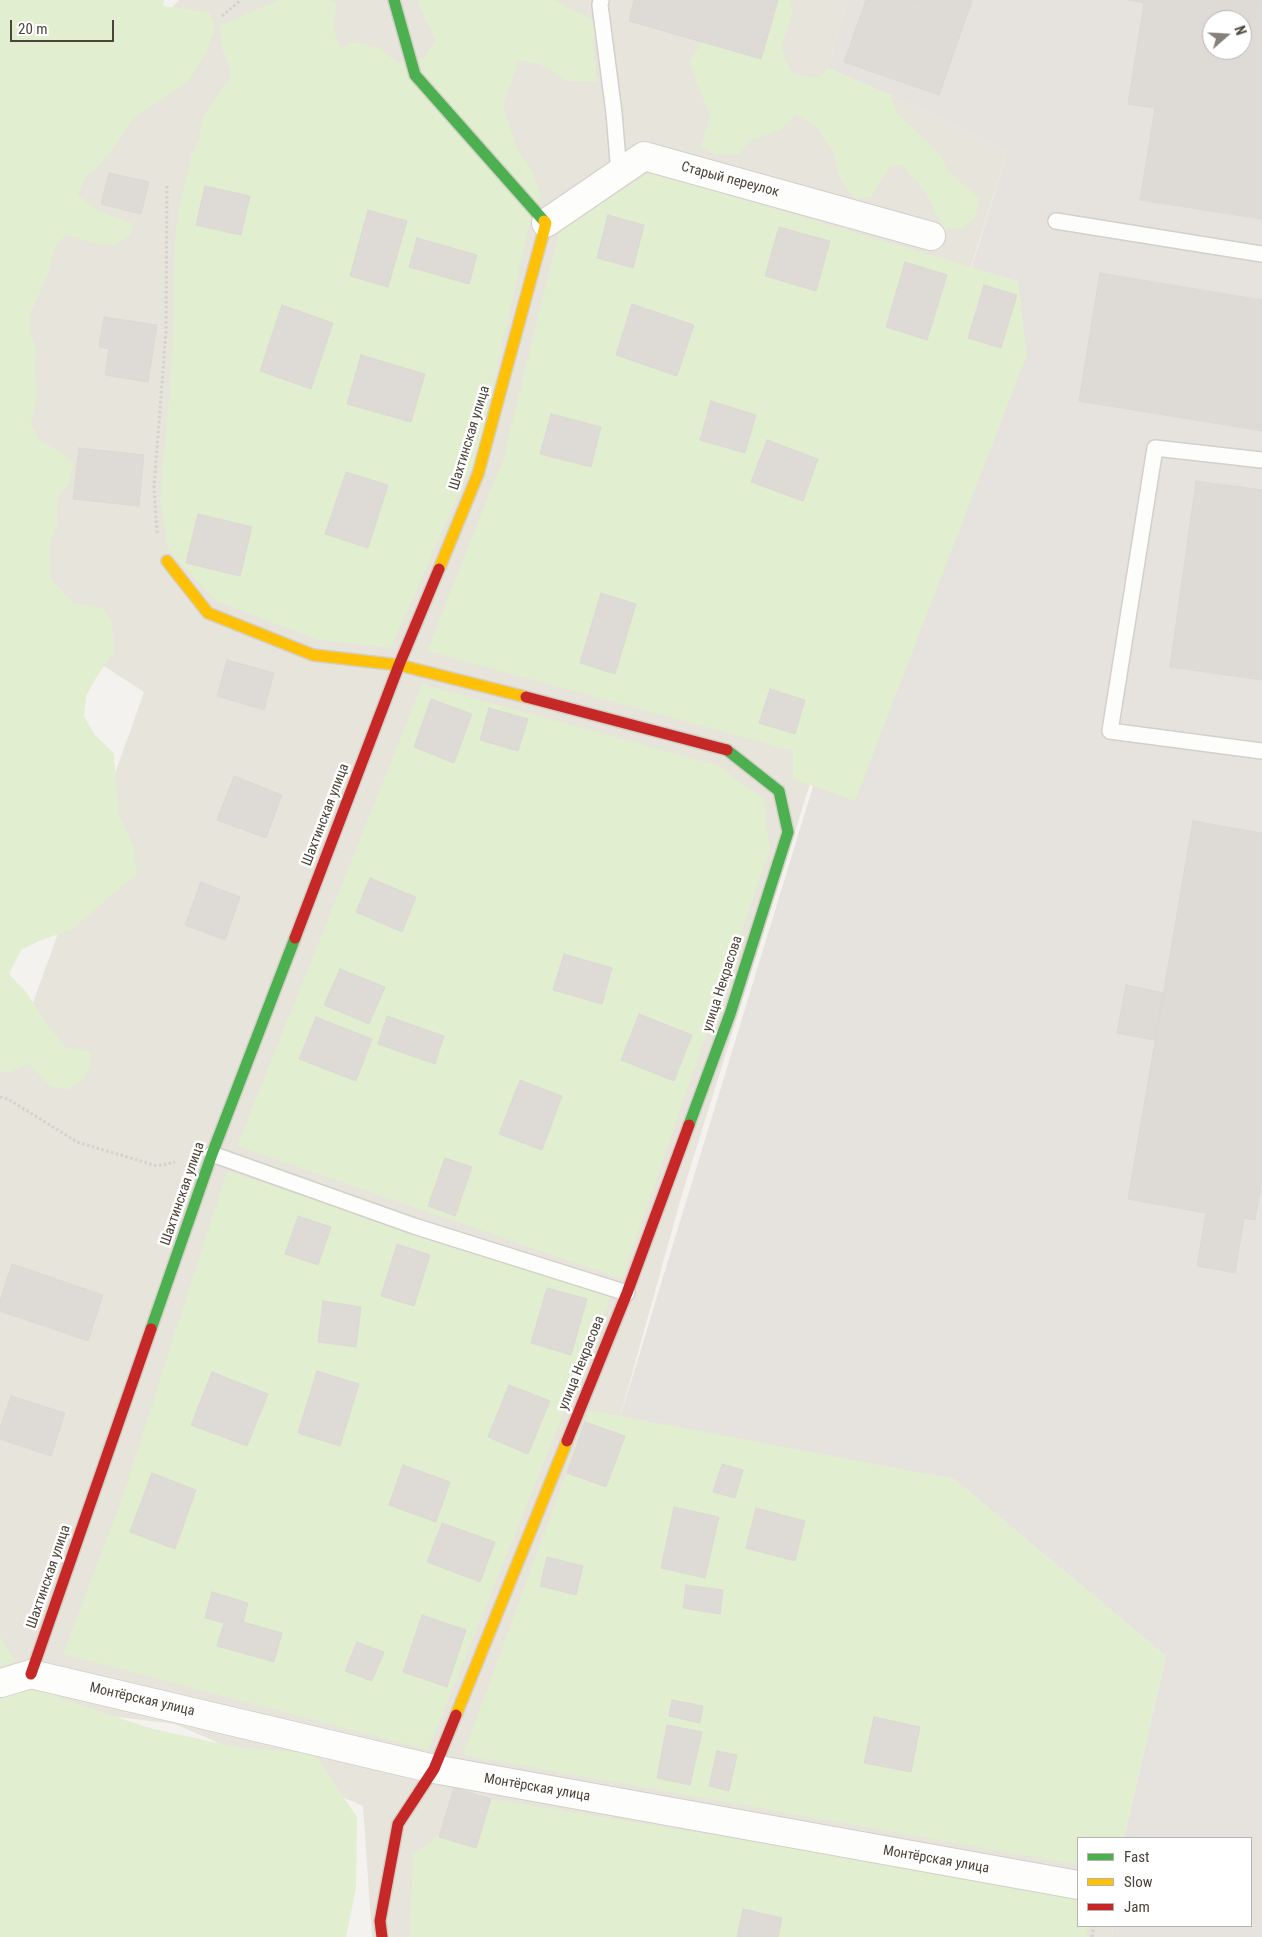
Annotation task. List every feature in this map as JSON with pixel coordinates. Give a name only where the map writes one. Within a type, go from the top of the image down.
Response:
[{"type":"street","points":[[394,0],[415,75],[546,223]]},
{"type":"street","name":"Старый переулок","points":[[546,223],[644,156],[931,236]]},
{"type":"street","name":"Шахтинская улица","points":[[31,1674],[212,1154],[399,666],[478,474],[546,223]]},
{"type":"street","points":[[167,561],[208,613],[313,655],[399,666]]},
{"type":"street","name":"улица Некрасова","points":[[382,1937],[380,1921],[398,1824],[434,1769],[627,1293],[730,1014],[788,832],[779,790],[729,751],[436,673],[399,666]]},
{"type":"street","points":[[1,1684],[31,1674]]},
{"type":"street","name":"Монтёрская улица","points":[[31,1674],[434,1769],[1077,1885]]},
{"type":"lane","points":[[601,0],[600,5],[614,113],[618,173]]},
{"type":"lane","points":[[1056,221],[1262,254]]},
{"type":"lane","points":[[1262,460],[1156,448],[1110,731],[1262,751]]},
{"type":"lane","points":[[212,1154],[414,1226],[627,1293]]},
{"type":"path","points":[[222,16],[241,0]]},
{"type":"path","points":[[167,184],[166,331],[154,487],[158,538],[167,561]]},
{"type":"path","points":[[0,1097],[8,1099],[77,1142],[157,1166],[212,1154]]},
{"type":"shaded area","points":[[179,0],[848,0],[828,68],[891,95],[1007,152],[683,1191],[619,1421],[1123,1837],[1077,1837],[1077,1927],[1113,1927],[1112,1937],[372,1937],[363,1806],[175,1724],[13,1704],[0,1708],[0,1070],[8,1073],[144,692],[54,634],[31,549],[23,321],[64,203],[148,34]]},
{"type":"shaded area","points":[[848,0],[1262,0],[1262,1937],[1112,1937],[1113,1927],[1252,1927],[1252,1837],[1124,1837],[1166,1656],[954,1479],[619,1421],[1007,152],[891,95],[828,68]]},
{"type":"green space","points":[[0,0],[164,0],[163,6],[209,12],[215,28],[205,55],[188,82],[134,118],[99,166],[87,175],[77,195],[100,211],[134,224],[130,235],[114,245],[94,243],[66,235],[55,247],[47,276],[30,315],[31,334],[36,349],[37,397],[31,422],[39,440],[60,451],[74,464],[70,481],[57,498],[57,524],[49,547],[51,579],[74,603],[104,608],[112,624],[114,652],[86,696],[84,716],[94,734],[114,753],[120,817],[134,848],[137,874],[71,930],[41,940],[21,950],[9,974],[27,993],[65,1047],[90,1051],[90,1067],[83,1080],[69,1090],[50,1086],[28,1063],[8,1073],[0,1070]]},
{"type":"green space","points":[[281,0],[329,0],[337,3],[333,29],[341,48],[354,42],[379,48],[398,63],[423,58],[436,40],[418,4],[420,0],[554,0],[596,22],[593,46],[597,82],[568,81],[537,63],[518,61],[503,107],[518,151],[532,170],[541,197],[529,226],[479,449],[391,648],[318,640],[216,601],[168,549],[160,498],[172,363],[175,238],[178,211],[192,153],[199,139],[202,119],[232,76],[222,49],[220,26]]},
{"type":"green space","points":[[778,0],[791,0],[792,14],[781,49],[792,73],[816,78],[828,68],[891,95],[896,111],[941,155],[948,171],[980,199],[975,218],[963,228],[944,229],[926,193],[903,166],[890,166],[870,198],[854,199],[839,175],[833,152],[818,128],[796,114],[783,129],[749,141],[740,154],[713,154],[701,147],[710,117],[689,62],[702,42],[761,59]]},
{"type":"green space","points":[[651,172],[1018,281],[1027,355],[855,801],[793,779],[793,751],[427,651],[503,459],[560,228]]},
{"type":"green space","points":[[422,684],[717,765],[764,799],[770,849],[622,1279],[237,1146]]},
{"type":"green space","points":[[227,1171],[611,1296],[428,1750],[63,1654],[121,1501]]},
{"type":"green space","points":[[589,1410],[954,1479],[1166,1656],[1124,1837],[1077,1837],[1077,1865],[463,1755]]},
{"type":"green space","points":[[0,1636],[16,1661],[0,1666]]},
{"type":"green space","points":[[21,1689],[49,1694],[149,1728],[235,1747],[314,1754],[357,1817],[356,1888],[346,1937],[0,1937],[0,1695]]},
{"type":"green space","points":[[491,1799],[1077,1894],[1077,1927],[1089,1927],[1086,1937],[410,1937],[413,1854]]},
{"type":"building","points":[[634,0],[778,0],[761,59],[629,21]]},
{"type":"building","points":[[866,0],[972,1],[939,95],[844,62]]},
{"type":"building","points":[[1128,0],[1262,0],[1262,219],[1140,200],[1155,108],[1128,104],[1144,3]]},
{"type":"building","points":[[109,173],[149,182],[141,214],[101,204]]},
{"type":"building","points":[[205,186],[250,196],[241,235],[196,225]]},
{"type":"building","points":[[368,210],[407,221],[388,287],[350,276]]},
{"type":"building","points":[[608,215],[644,225],[633,268],[597,258]]},
{"type":"building","points":[[779,227],[830,241],[816,291],[765,276]]},
{"type":"building","points":[[417,238],[477,255],[469,284],[409,267]]},
{"type":"building","points":[[905,262],[947,275],[927,340],[886,327]]},
{"type":"building","points":[[1100,273],[1262,300],[1262,431],[1079,401]]},
{"type":"building","points":[[984,285],[1017,295],[1001,348],[968,338]]},
{"type":"building","points":[[632,304],[694,325],[677,376],[616,355]]},
{"type":"building","points":[[282,305],[333,323],[311,389],[260,371]]},
{"type":"building","points":[[104,317],[157,325],[148,382],[105,375],[109,349],[99,347]]},
{"type":"building","points":[[361,355],[425,374],[411,422],[347,404]]},
{"type":"building","points":[[711,401],[756,415],[745,453],[700,440]]},
{"type":"building","points":[[551,414],[601,427],[591,467],[540,454]]},
{"type":"building","points":[[767,440],[818,459],[803,501],[751,482]]},
{"type":"building","points":[[79,448],[144,455],[139,506],[73,499]]},
{"type":"building","points":[[346,472],[388,485],[368,548],[325,534]]},
{"type":"building","points":[[1196,481],[1262,490],[1262,680],[1170,667]]},
{"type":"building","points":[[198,514],[252,527],[240,576],[186,563]]},
{"type":"building","points":[[601,593],[636,604],[615,674],[580,663]]},
{"type":"building","points":[[227,660],[274,673],[264,710],[217,696]]},
{"type":"building","points":[[770,689],[805,700],[795,734],[759,723]]},
{"type":"building","points":[[431,699],[472,714],[454,763],[414,747]]},
{"type":"building","points":[[489,708],[528,719],[518,751],[480,740]]},
{"type":"building","points":[[234,776],[282,795],[266,838],[217,820]]},
{"type":"building","points":[[1193,821],[1262,833],[1262,1179],[1255,1220],[1244,1218],[1235,1273],[1197,1266],[1206,1213],[1128,1199]]},
{"type":"building","points":[[370,878],[416,897],[402,932],[356,912]]},
{"type":"building","points":[[201,882],[240,897],[225,940],[185,925]]},
{"type":"building","points":[[564,954],[612,968],[602,1004],[553,990]]},
{"type":"building","points":[[340,969],[385,987],[369,1024],[324,1005]]},
{"type":"building","points":[[1126,985],[1164,993],[1154,1040],[1117,1033]]},
{"type":"building","points":[[639,1014],[692,1035],[674,1081],[621,1060]]},
{"type":"building","points":[[387,1016],[444,1036],[435,1064],[378,1044]]},
{"type":"building","points":[[316,1017],[372,1039],[356,1081],[299,1059]]},
{"type":"building","points":[[520,1080],[562,1096],[542,1150],[499,1134]]},
{"type":"building","points":[[445,1158],[472,1167],[455,1216],[428,1206]]},
{"type":"building","points":[[298,1216],[331,1227],[318,1265],[285,1254]]},
{"type":"building","points":[[397,1244],[430,1255],[414,1306],[381,1296]]},
{"type":"building","points":[[12,1264],[103,1295],[88,1341],[0,1311],[0,1301]]},
{"type":"building","points":[[547,1288],[587,1299],[571,1355],[531,1343]]},
{"type":"building","points":[[323,1301],[361,1307],[356,1347],[318,1342]]},
{"type":"building","points":[[317,1371],[359,1384],[340,1446],[298,1433]]},
{"type":"building","points":[[212,1372],[268,1394],[247,1446],[191,1425]]},
{"type":"building","points":[[509,1385],[550,1401],[528,1454],[488,1437]]},
{"type":"building","points":[[11,1396],[65,1413],[51,1456],[0,1439],[0,1428]]},
{"type":"building","points":[[585,1422],[625,1436],[606,1487],[567,1473]]},
{"type":"building","points":[[722,1464],[743,1470],[735,1498],[713,1492]]},
{"type":"building","points":[[403,1465],[450,1482],[436,1522],[389,1505]]},
{"type":"building","points":[[152,1473],[196,1490],[175,1549],[130,1532]]},
{"type":"building","points":[[674,1507],[719,1517],[705,1578],[661,1568]]},
{"type":"building","points":[[756,1508],[805,1521],[795,1561],[746,1548]]},
{"type":"building","points":[[442,1523],[495,1542],[480,1582],[427,1562]]},
{"type":"building","points":[[547,1557],[583,1566],[576,1595],[540,1586]]},
{"type":"building","points":[[686,1585],[723,1590],[720,1614],[683,1608]]},
{"type":"building","points":[[212,1592],[248,1603],[243,1622],[282,1633],[274,1662],[217,1646],[224,1623],[205,1618]]},
{"type":"building","points":[[422,1615],[466,1630],[447,1687],[403,1672]]},
{"type":"building","points":[[357,1642],[384,1652],[372,1681],[345,1671]]},
{"type":"building","points":[[672,1700],[703,1706],[700,1723],[669,1716]]},
{"type":"building","points":[[874,1717],[920,1727],[911,1772],[864,1763]]},
{"type":"building","points":[[667,1725],[702,1732],[690,1785],[657,1778]]},
{"type":"building","points":[[717,1751],[737,1755],[729,1791],[709,1786]]},
{"type":"building","points":[[454,1788],[491,1799],[476,1848],[439,1837]]},
{"type":"building","points":[[743,1909],[782,1918],[778,1937],[737,1937]]},
{"type":"traffic: fast","points":[[394,0],[415,75],[544,221]]},
{"type":"traffic: fast","points":[[689,1125],[730,1014],[788,832],[779,791],[727,750]]},
{"type":"traffic: fast","points":[[151,1329],[212,1154],[295,938]]},
{"type":"traffic: slow","points":[[439,569],[478,474],[546,223],[544,221]]},
{"type":"traffic: slow","points":[[167,561],[208,613],[313,655],[399,665],[526,697]]},
{"type":"traffic: slow","points":[[456,1715],[567,1441]]},
{"type":"traffic: jam","points":[[295,938],[399,665],[439,569]]},
{"type":"traffic: jam","points":[[526,697],[727,750]]},
{"type":"traffic: jam","points":[[567,1441],[627,1293],[689,1125]]},
{"type":"traffic: jam","points":[[31,1674],[151,1329]]},
{"type":"traffic: jam","points":[[382,1937],[380,1921],[398,1824],[434,1769],[456,1715]]}]
